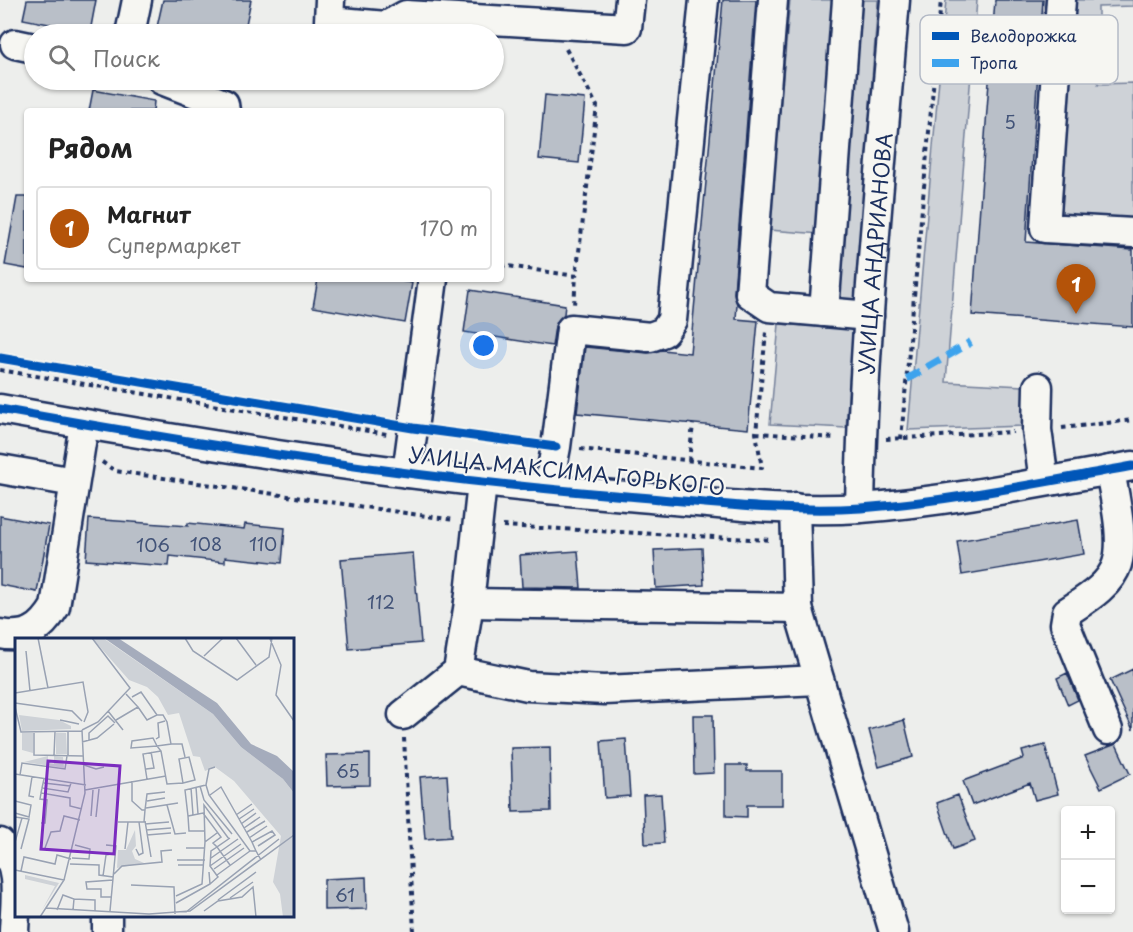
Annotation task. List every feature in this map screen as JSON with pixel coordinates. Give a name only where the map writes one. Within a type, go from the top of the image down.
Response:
[{"type":"street","points":[[132,24],[137,0]]},
{"type":"street","points":[[330,0],[329,21],[363,24]]},
{"type":"street","points":[[390,24],[406,15],[627,28],[630,0]]},
{"type":"street","points":[[548,489],[556,447],[571,329],[650,337],[664,332],[672,320],[704,0]]},
{"type":"street","points":[[773,0],[750,294],[769,308],[869,316]]},
{"type":"street","points":[[824,312],[847,0]]},
{"type":"street","name":"УЛИЦА АНДРИАНОВА","points":[[860,508],[861,440],[869,316],[895,0]]},
{"type":"street","points":[[1060,15],[1061,0]]},
{"type":"street","points":[[1055,84],[1045,228],[1133,233]]},
{"type":"street","points":[[188,90],[224,104],[225,108]]},
{"type":"street","points":[[407,473],[434,282]]},
{"type":"street","points":[[1038,387],[1037,430],[1044,482]]},
{"type":"street","name":"УЛИЦА МАКСИМА ГОРЬКОГО","points":[[0,409],[195,444],[482,483],[795,508],[860,508],[950,498],[1121,468]]},
{"type":"street","points":[[0,634],[17,637],[34,633],[46,622],[55,607],[84,424]]},
{"type":"street","points":[[1108,730],[1065,624],[1067,612],[1097,592],[1117,564],[1121,468]]},
{"type":"street","points":[[0,469],[74,482]]},
{"type":"street","points":[[403,715],[458,671],[469,603],[482,483]]},
{"type":"street","points":[[795,508],[798,608],[894,932]]},
{"type":"street","points":[[469,603],[798,608]]},
{"type":"street","points":[[458,671],[528,686],[604,690],[819,680]]},
{"type":"street","points":[[0,843],[10,856],[15,873]]},
{"type":"street","points":[[14,932],[15,904]]},
{"type":"path","points":[[940,15],[941,0]]},
{"type":"path","points":[[551,24],[597,106],[571,329]]},
{"type":"path","points":[[901,439],[933,84]]},
{"type":"path","points":[[504,265],[576,276]]},
{"type":"path","points":[[342,416],[556,447],[762,468],[756,433],[769,308]]},
{"type":"path","points":[[0,370],[396,436],[413,428]]},
{"type":"path","points":[[756,433],[861,440],[901,439],[1037,430],[1133,420]]},
{"type":"path","points":[[689,460],[693,424]]},
{"type":"path","points":[[403,715],[414,932]]},
{"type":"shaded area","points":[[790,0],[843,0],[821,234],[769,230]]},
{"type":"shaded area","points":[[852,0],[878,0],[855,306],[829,304]]},
{"type":"shaded area","points":[[946,0],[977,0],[976,15],[945,15]]},
{"type":"shaded area","points":[[1074,0],[1133,0],[1133,6],[1098,7],[1098,15],[1073,15]]},
{"type":"shaded area","points":[[1133,83],[1133,219],[1059,217],[1068,84]]},
{"type":"shaded area","points":[[939,84],[970,84],[946,382],[1023,386],[1023,426],[908,430]]},
{"type":"shaded area","points":[[779,324],[853,329],[846,428],[770,424]]},
{"type":"building","points":[[27,0],[96,0],[92,24],[49,24],[23,19]]},
{"type":"building","points":[[163,0],[251,0],[246,24],[158,24]]},
{"type":"building","points":[[723,0],[756,0],[734,293],[737,304],[736,319],[758,321],[748,429],[577,413],[585,347],[648,353],[662,350],[690,353]]},
{"type":"building","points":[[995,0],[1043,0],[1042,15],[994,15]]},
{"type":"building","points":[[989,84],[1037,84],[1026,242],[1133,250],[1133,327],[972,315]]},
{"type":"building","points":[[93,90],[154,101],[153,108],[90,108]]},
{"type":"building","points":[[545,95],[585,99],[579,163],[539,159]]},
{"type":"building","points":[[17,197],[24,197],[24,268],[5,265]]},
{"type":"building","points":[[317,282],[412,283],[405,323],[313,307]]},
{"type":"building","points":[[470,290],[565,305],[564,314],[555,326],[552,346],[464,332]]},
{"type":"building","points":[[0,516],[49,525],[37,592],[0,585]]},
{"type":"building","points":[[89,519],[188,526],[188,523],[244,529],[245,524],[285,528],[282,563],[225,557],[225,562],[170,556],[169,566],[86,560]]},
{"type":"building","points":[[1078,520],[1084,554],[962,575],[957,541]]},
{"type":"building","points":[[702,548],[704,585],[656,588],[654,550]]},
{"type":"building","points":[[578,551],[581,588],[522,587],[520,555]]},
{"type":"building","points":[[413,553],[421,643],[349,649],[341,559]]},
{"type":"building","points":[[1133,669],[1133,730],[1110,680]]},
{"type":"building","points":[[1067,673],[1078,700],[1068,705],[1057,678]]},
{"type":"building","points":[[693,715],[713,715],[714,773],[694,774]]},
{"type":"building","points":[[904,720],[913,757],[879,767],[869,730]]},
{"type":"building","points":[[626,739],[630,796],[605,798],[601,741]]},
{"type":"building","points":[[1116,744],[1130,774],[1101,788],[1085,756]]},
{"type":"building","points":[[1045,745],[1058,794],[1035,800],[1030,783],[972,805],[963,781],[1024,758],[1022,751]]},
{"type":"building","points":[[550,747],[551,811],[513,812],[511,748]]},
{"type":"building","points":[[370,754],[370,785],[327,786],[326,755]]},
{"type":"building","points":[[726,765],[747,765],[747,771],[782,771],[782,805],[747,805],[747,817],[726,816]]},
{"type":"building","points":[[447,775],[451,837],[425,839],[420,777]]},
{"type":"building","points":[[661,794],[664,843],[645,844],[643,795]]},
{"type":"building","points":[[958,795],[975,841],[953,849],[937,803]]},
{"type":"building","points":[[366,877],[367,909],[324,910],[324,879]]},
{"type":"marked path","points":[[907,379],[971,342]]},
{"type":"cycle path","points":[[0,358],[413,428],[556,447]]},
{"type":"cycle path","points":[[0,409],[155,436],[390,471],[547,489],[773,508],[832,509],[895,505],[1133,466]]},
{"type":"place","name":"Магнит","points":[[1076,314]]}]
